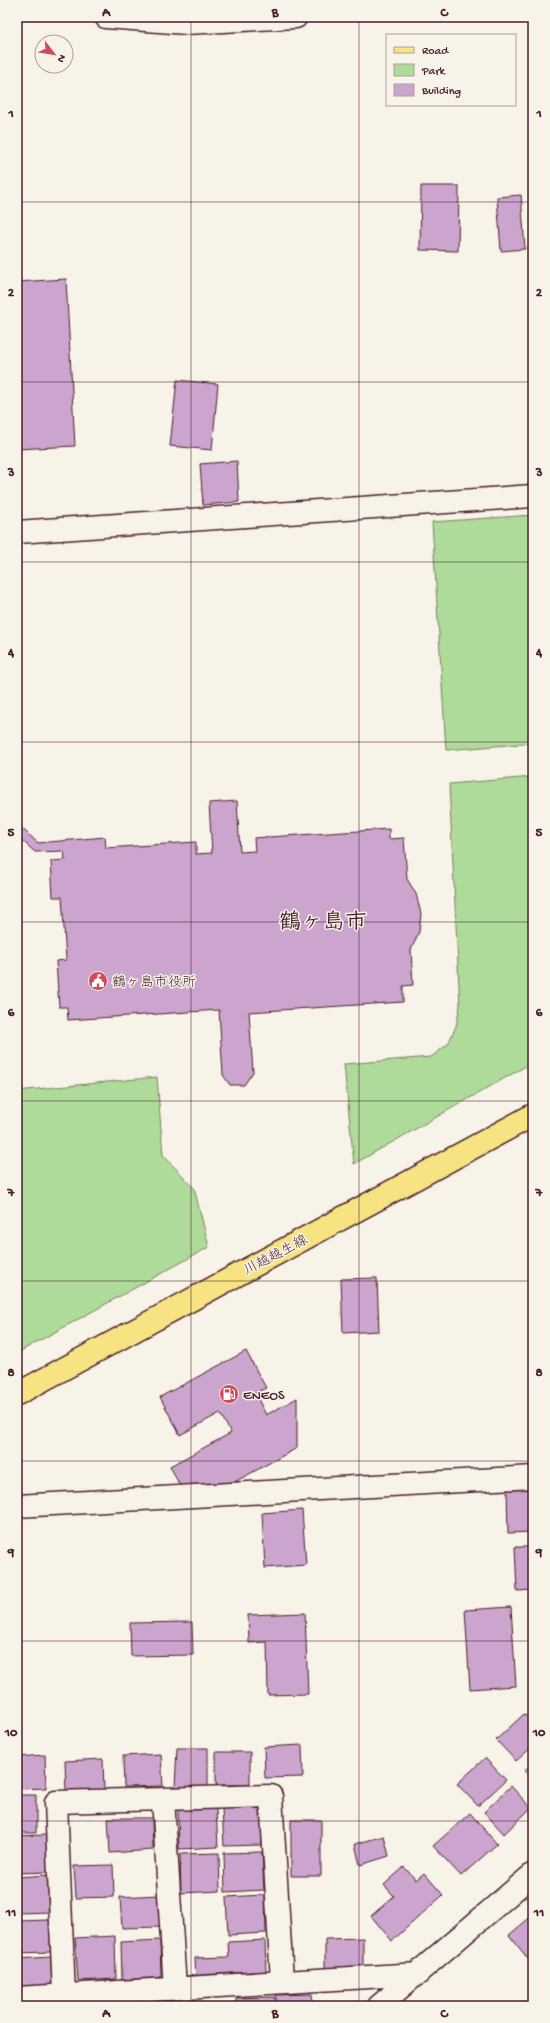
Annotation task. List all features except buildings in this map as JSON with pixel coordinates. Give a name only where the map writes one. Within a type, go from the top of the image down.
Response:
[{"type":"main road","name":"川越越生線","points":[[17,1394],[533,1115]]},
{"type":"street","points":[[106,17],[186,23],[296,17]]},
{"type":"street","points":[[17,532],[533,496]]},
{"type":"street","points":[[17,1506],[533,1477]]},
{"type":"street","points":[[64,1995],[56,1802],[271,1796],[282,1981]]},
{"type":"street","points":[[163,1799],[175,1988]]},
{"type":"street","points":[[379,2006],[533,1874]]},
{"type":"street","points":[[17,1998],[418,1974]]},
{"type":"green space","points":[[533,515],[533,743],[446,750],[432,522]]},
{"type":"green space","points":[[533,777],[533,1062],[354,1164],[344,1064],[431,1057],[448,1044],[456,1026],[460,1006],[449,784]]},
{"type":"green space","points":[[157,1077],[163,1155],[194,1188],[209,1247],[17,1353],[17,1305],[20,1303],[17,1239],[17,1091]]},
{"type":"place","name":"鶴ヶ島市役所","points":[[98,981]]},
{"type":"place","name":"ENEOS","points":[[229,1394]]},
{"type":"district","name":"鶴ヶ島市","points":[[323,920]]}]
